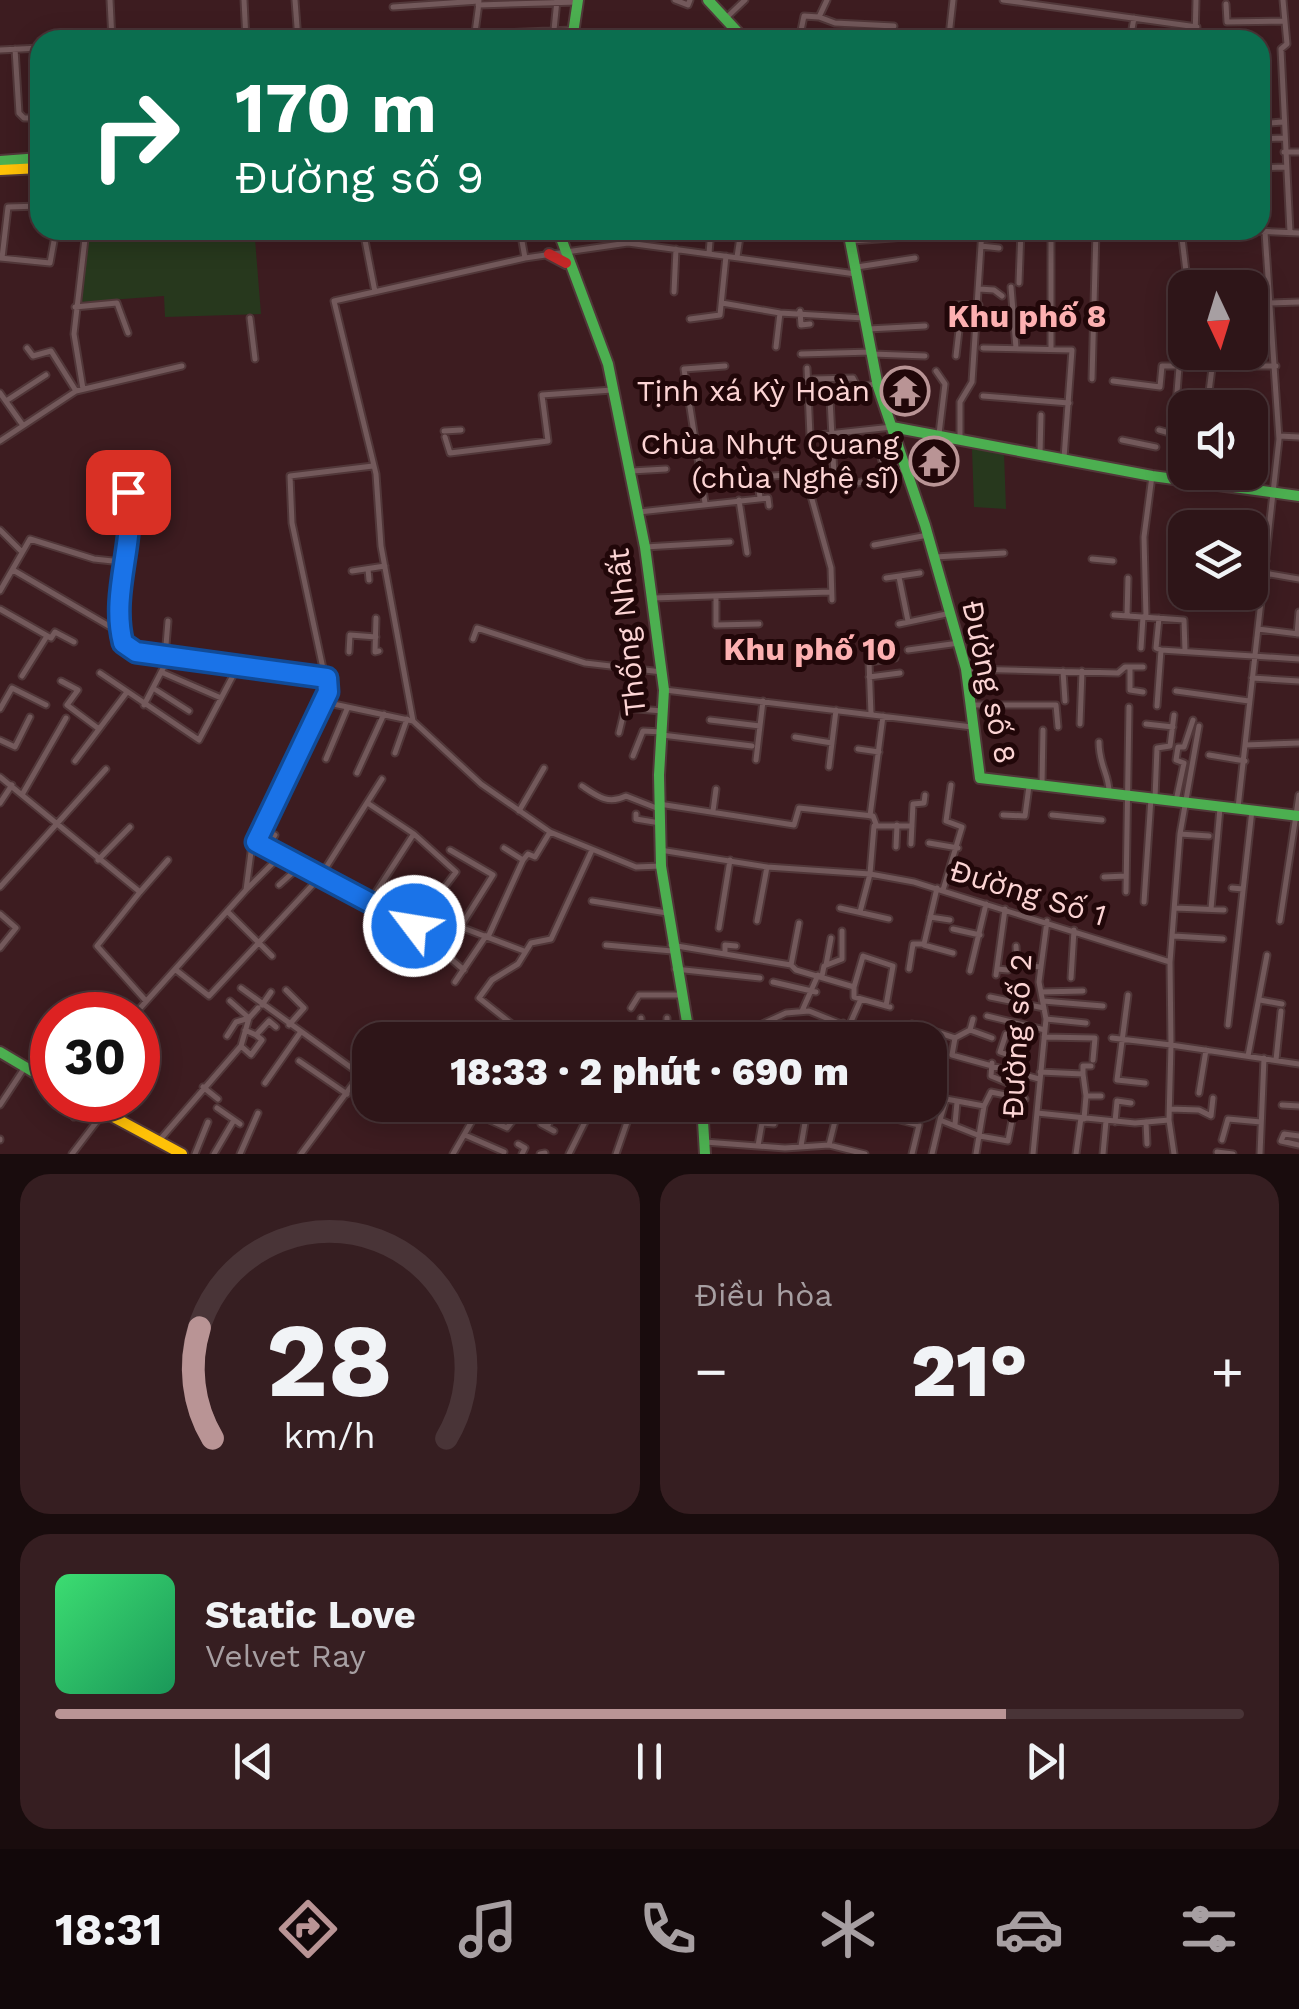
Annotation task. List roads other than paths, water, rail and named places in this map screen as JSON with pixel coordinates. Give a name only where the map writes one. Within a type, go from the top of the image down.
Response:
[{"type":"street","points":[[110,0],[112,30]]},
{"type":"street","points":[[244,0],[246,30]]},
{"type":"street","points":[[295,0],[297,30]]},
{"type":"street","points":[[675,0],[688,5],[690,0]]},
{"type":"street","points":[[708,0],[736,30]]},
{"type":"street","points":[[726,19],[745,0]]},
{"type":"street","points":[[819,17],[827,0]]},
{"type":"street","points":[[948,30],[953,0]]},
{"type":"street","points":[[1003,0],[1197,27]]},
{"type":"street","points":[[1196,0],[1197,30]]},
{"type":"street","points":[[1283,0],[1287,44]]},
{"type":"street","points":[[554,30],[557,1]]},
{"type":"street","points":[[393,7],[578,1],[573,30]]},
{"type":"street","points":[[476,30],[479,2]]},
{"type":"street","points":[[1226,4],[1227,22],[1285,21]]},
{"type":"street","points":[[801,30],[804,16],[835,23],[894,26]]},
{"type":"street","points":[[1132,30],[1134,18]]},
{"type":"street","points":[[1290,232],[1280,49],[1287,44],[1299,44]]},
{"type":"street","points":[[0,50],[30,48]]},
{"type":"street","points":[[15,49],[19,113],[30,118]]},
{"type":"street","points":[[1270,123],[1282,122]]},
{"type":"street","points":[[1270,139],[1283,138]]},
{"type":"street","points":[[1284,152],[1299,152]]},
{"type":"street","points":[[0,161],[30,159]]},
{"type":"street","points":[[1270,168],[1285,167]]},
{"type":"street","points":[[0,170],[30,168]]},
{"type":"street","points":[[1290,203],[1299,203]]},
{"type":"street","points":[[30,206],[4,206],[1,258],[50,263],[54,240]]},
{"type":"street","points":[[1270,232],[1299,233]]},
{"type":"street","points":[[79,390],[75,307],[85,240]]},
{"type":"street","points":[[365,240],[376,292]]},
{"type":"street","points":[[522,240],[526,258]]},
{"type":"street","points":[[563,240],[570,265]]},
{"type":"street","points":[[709,253],[710,240]]},
{"type":"street","points":[[737,257],[740,240]]},
{"type":"street","name":"Đường số 8","points":[[851,240],[878,384],[935,557],[966,669],[980,778],[1297,815]]},
{"type":"street","points":[[960,440],[960,402],[972,382],[981,240]]},
{"type":"street","points":[[1018,283],[1020,240]]},
{"type":"street","points":[[1051,240],[1051,348]]},
{"type":"street","points":[[1092,379],[1096,240]]},
{"type":"street","points":[[1182,240],[1186,270]]},
{"type":"street","points":[[1265,240],[1267,270]]},
{"type":"street","points":[[394,753],[410,720],[373,466],[334,301],[526,258],[620,243],[858,271],[914,258]]},
{"type":"street","points":[[981,246],[999,248]]},
{"type":"street","points":[[674,292],[676,249]]},
{"type":"street","points":[[549,254],[570,265]]},
{"type":"street","points":[[690,319],[720,315],[726,256]]},
{"type":"street","name":"Thống Nhất","points":[[570,265],[597,325],[615,389],[645,547],[664,690],[660,850],[675,969],[686,1022]]},
{"type":"street","points":[[1011,287],[1016,348]]},
{"type":"street","points":[[979,289],[1002,296]]},
{"type":"street","points":[[722,302],[867,324],[925,326]]},
{"type":"street","points":[[1268,545],[1278,436],[1276,366],[1268,303],[1299,302]]},
{"type":"street","points":[[75,307],[118,303],[128,333]]},
{"type":"street","points":[[956,315],[956,306],[979,305]]},
{"type":"street","points":[[800,311],[801,324],[810,324]]},
{"type":"street","points":[[776,346],[780,313]]},
{"type":"street","points":[[250,318],[255,358]]},
{"type":"street","points":[[956,356],[959,330]]},
{"type":"street","points":[[958,345],[975,348]]},
{"type":"street","points":[[27,348],[33,356],[52,351],[79,390]]},
{"type":"street","points":[[983,348],[1051,348],[1073,354],[1064,459]]},
{"type":"street","points":[[801,354],[925,356]]},
{"type":"street","points":[[0,441],[79,390],[182,366]]},
{"type":"street","points":[[705,503],[684,369],[725,366]]},
{"type":"street","points":[[1113,381],[1160,388],[1162,366],[1168,366]]},
{"type":"street","points":[[1268,366],[1276,366]]},
{"type":"street","points":[[807,368],[809,436],[892,427],[1168,477]]},
{"type":"street","points":[[936,371],[945,384],[939,434]]},
{"type":"street","points":[[6,401],[46,375]]},
{"type":"street","points":[[814,378],[853,378],[858,388],[878,384]]},
{"type":"street","points":[[461,430],[445,434],[450,453],[548,441],[542,396],[615,389]]},
{"type":"street","points":[[0,393],[22,424]]},
{"type":"street","points":[[982,396],[1069,403]]},
{"type":"street","points":[[830,399],[834,476]]},
{"type":"street","points":[[1040,454],[1041,415]]},
{"type":"street","points":[[1159,430],[1168,433]]},
{"type":"street","points":[[1278,436],[1299,437]]},
{"type":"street","points":[[1122,440],[1156,447]]},
{"type":"street","points":[[880,454],[886,475]]},
{"type":"street","points":[[246,890],[256,842],[324,702],[327,678],[292,523],[290,476],[373,466]]},
{"type":"street","points":[[631,471],[666,468]]},
{"type":"street","points":[[858,484],[906,468]]},
{"type":"street","points":[[760,499],[758,477],[786,475],[786,486]]},
{"type":"street","points":[[1141,648],[1144,537],[1152,476]]},
{"type":"street","points":[[126,478],[130,507],[122,562],[120,633],[128,649],[237,668],[327,678]]},
{"type":"street","points":[[652,598],[831,596],[831,568],[808,485]]},
{"type":"street","points":[[1263,490],[1299,496]]},
{"type":"street","points":[[639,512],[768,498],[769,506]]},
{"type":"street","points":[[739,500],[746,554]]},
{"type":"street","points":[[0,530],[22,552]]},
{"type":"street","points":[[874,545],[928,535]]},
{"type":"street","points":[[0,591],[31,539],[94,559],[122,562]]},
{"type":"street","points":[[645,547],[730,542]]},
{"type":"street","points":[[935,557],[1004,553]]},
{"type":"street","points":[[1092,559],[1114,562]]},
{"type":"street","points":[[352,571],[385,566]]},
{"type":"street","points":[[368,569],[369,580]]},
{"type":"street","points":[[13,570],[120,633]]},
{"type":"street","points":[[886,578],[920,573]]},
{"type":"street","points":[[1268,574],[1299,579]]},
{"type":"street","points":[[899,577],[908,621]]},
{"type":"street","points":[[1126,616],[1128,578]]},
{"type":"street","points":[[716,598],[716,625],[759,624]]},
{"type":"street","points":[[0,609],[46,636],[51,638],[55,632],[74,642]]},
{"type":"street","points":[[1238,808],[1260,610]]},
{"type":"street","points":[[1258,629],[1298,634],[1299,612]]},
{"type":"street","points":[[899,624],[951,613]]},
{"type":"street","points":[[1114,616],[1186,622],[1184,651]]},
{"type":"street","points":[[376,618],[375,652],[380,651]]},
{"type":"street","points":[[1159,618],[1156,648],[1162,650],[1299,660]]},
{"type":"street","points":[[144,704],[167,657],[168,621]]},
{"type":"street","points":[[473,640],[476,628],[585,663],[662,672]]},
{"type":"street","points":[[350,652],[350,635],[376,637]]},
{"type":"street","points":[[22,676],[46,636]]},
{"type":"street","points":[[908,650],[959,643]]},
{"type":"street","points":[[1157,706],[1162,650]]},
{"type":"street","points":[[870,714],[869,662],[895,658]]},
{"type":"street","points":[[966,669],[1118,673],[1130,667],[1143,667]]},
{"type":"street","points":[[1130,667],[1130,690],[1143,692]]},
{"type":"street","points":[[100,674],[200,740],[237,668]]},
{"type":"street","points":[[1063,671],[1065,701]]},
{"type":"street","points":[[1080,724],[1082,671]]},
{"type":"street","points":[[161,672],[221,698]]},
{"type":"street","points":[[868,677],[900,673]]},
{"type":"street","points":[[1252,678],[1299,681]]},
{"type":"street","points":[[61,681],[78,690],[67,705],[99,729]]},
{"type":"street","points":[[0,709],[12,688],[46,705]]},
{"type":"street","points":[[153,688],[188,711]]},
{"type":"street","points":[[664,690],[975,727]]},
{"type":"street","points":[[1176,691],[1249,701]]},
{"type":"street","points":[[75,760],[126,692]]},
{"type":"street","points":[[756,760],[763,701]]},
{"type":"street","points":[[324,702],[410,720],[519,812],[550,832],[636,867],[662,866]]},
{"type":"street","points":[[972,705],[1056,705],[1058,727]]},
{"type":"street","points":[[619,733],[625,708],[663,711]]},
{"type":"street","points":[[1126,892],[1129,708]]},
{"type":"street","points":[[326,760],[346,709]]},
{"type":"street","points":[[829,767],[836,710]]},
{"type":"street","points":[[357,773],[384,714]]},
{"type":"street","points":[[1144,902],[1157,748],[1170,746],[1174,715]]},
{"type":"street","points":[[860,912],[870,874],[876,824],[870,816],[884,716]]},
{"type":"street","points":[[0,740],[15,747],[30,717]]},
{"type":"street","points":[[23,792],[66,718]]},
{"type":"street","points":[[710,720],[760,726]]},
{"type":"street","points":[[1174,1154],[1170,1120],[1170,962],[1174,936],[1180,801],[1184,763],[1176,760],[1178,747],[1184,747],[1196,723],[1180,801]]},
{"type":"street","points":[[1146,724],[1173,727]]},
{"type":"street","points":[[1003,816],[1025,816],[1036,787],[1044,730]]},
{"type":"street","points":[[633,756],[643,731],[752,746]]},
{"type":"street","points":[[796,737],[832,743]]},
{"type":"street","points":[[1099,742],[1099,765],[1110,784],[1109,794]]},
{"type":"street","points":[[1246,744],[1299,743]]},
{"type":"street","points":[[858,749],[878,752]]},
{"type":"street","points":[[1209,755],[1245,762]]},
{"type":"street","points":[[519,812],[544,768]]},
{"type":"street","points":[[0,887],[106,769]]},
{"type":"street","points":[[0,777],[58,820],[72,833],[70,839],[140,892]]},
{"type":"street","points":[[176,970],[207,997],[320,878],[382,779]]},
{"type":"street","points":[[0,804],[12,785]]},
{"type":"street","points":[[924,944],[962,826],[946,821],[951,785]]},
{"type":"street","points":[[582,786],[615,802],[626,796],[659,806],[794,825],[799,808],[870,816]]},
{"type":"street","points":[[713,811],[716,789]]},
{"type":"street","points":[[910,844],[914,804],[924,803],[925,795]]},
{"type":"street","points":[[1280,921],[1299,796]]},
{"type":"street","points":[[256,842],[414,926],[456,875],[414,834],[368,804]]},
{"type":"street","points":[[1212,910],[1221,805]]},
{"type":"street","points":[[1228,1025],[1252,810]]},
{"type":"street","points":[[636,814],[636,819],[660,823]]},
{"type":"street","points":[[1052,815],[1102,820]]},
{"type":"street","points":[[876,824],[912,826]]},
{"type":"street","points":[[896,847],[898,825]]},
{"type":"street","points":[[98,860],[130,827]]},
{"type":"street","points":[[455,982],[487,937],[523,860],[528,854],[536,858],[550,832]]},
{"type":"street","points":[[266,849],[275,834]]},
{"type":"street","points":[[371,900],[414,834]]},
{"type":"street","points":[[1180,834],[1209,836]]},
{"type":"street","points":[[928,843],[958,848]]},
{"type":"street","points":[[504,848],[523,860]]},
{"type":"street","points":[[450,850],[493,876],[444,953],[464,970]]},
{"type":"street","points":[[504,1022],[479,998],[492,980],[518,964],[532,943],[552,939],[592,850]]},
{"type":"street","name":"Đường Số 1","points":[[660,850],[767,867],[870,874],[940,889],[1170,962]]},
{"type":"street","points":[[154,992],[278,857]]},
{"type":"street","points":[[139,992],[97,946],[168,860]]},
{"type":"street","points":[[719,928],[730,860]]},
{"type":"street","points":[[279,886],[299,867]]},
{"type":"street","points":[[757,921],[767,867]]},
{"type":"street","points":[[1104,878],[1127,876]]},
{"type":"street","points":[[1012,888],[1031,896],[1026,915]]},
{"type":"street","points":[[1232,888],[1243,889]]},
{"type":"street","points":[[592,900],[667,913]]},
{"type":"street","points":[[970,971],[986,904]]},
{"type":"street","points":[[840,908],[889,920]]},
{"type":"street","points":[[1175,908],[1224,910]]},
{"type":"street","points":[[1005,910],[996,972],[1008,970]]},
{"type":"street","points":[[228,911],[272,956]]},
{"type":"street","points":[[0,914],[16,928],[0,948]]},
{"type":"street","points":[[930,917],[950,920]]},
{"type":"street","name":"Đường số 2","points":[[1033,1154],[1046,1019],[1041,967],[1047,921]]},
{"type":"street","points":[[791,965],[799,923]]},
{"type":"street","points":[[462,928],[524,952]]},
{"type":"street","points":[[953,928],[980,935]]},
{"type":"street","points":[[1072,978],[1074,930]]},
{"type":"street","points":[[826,966],[842,959],[842,931]]},
{"type":"street","points":[[1174,936],[1222,939]]},
{"type":"street","points":[[802,1012],[826,966],[831,938]]},
{"type":"street","points":[[718,942],[721,952]]},
{"type":"street","points":[[909,969],[914,944],[953,953]]},
{"type":"street","points":[[606,945],[721,952],[791,965],[854,988]]},
{"type":"street","points":[[721,952],[725,945],[736,946]]},
{"type":"street","points":[[1016,946],[1016,965],[1041,967]]},
{"type":"street","points":[[1248,1056],[1267,955]]},
{"type":"street","points":[[863,956],[892,966],[888,1006],[854,996],[854,988],[863,956]]},
{"type":"street","points":[[675,969],[760,978]]},
{"type":"street","points":[[773,982],[812,991]]},
{"type":"street","points":[[241,988],[260,1006],[352,1064]]},
{"type":"street","points":[[286,990],[304,1008],[290,1025]]},
{"type":"street","points":[[1041,992],[1082,991]]},
{"type":"street","points":[[160,1147],[203,1087],[241,1046],[249,1018],[271,992]]},
{"type":"street","points":[[630,1008],[639,996],[680,995]]},
{"type":"street","points":[[1128,995],[1117,1080],[1144,1083]]},
{"type":"street","points":[[990,997],[1103,1006]]},
{"type":"street","points":[[847,1022],[861,999]]},
{"type":"street","points":[[1260,1000],[1281,1007],[1276,1060]]},
{"type":"street","points":[[230,1001],[249,1018]]},
{"type":"street","points":[[770,1022],[802,1012],[839,1022]]},
{"type":"street","points":[[987,1016],[1045,1033],[1095,1038],[1092,1063],[1083,1066],[1086,1096],[1076,1154]]},
{"type":"street","points":[[227,1036],[236,1022],[249,1018]]},
{"type":"street","points":[[641,1018],[641,1022]]},
{"type":"street","points":[[947,1035],[955,1038],[970,1030],[973,1019]]},
{"type":"street","points":[[1046,1019],[1086,1024]]},
{"type":"street","points":[[241,1046],[251,1055],[269,1021],[276,1027]]},
{"type":"street","points":[[245,1030],[259,1038]]},
{"type":"street","points":[[970,1030],[992,1038]]},
{"type":"street","points":[[266,1083],[300,1033]]},
{"type":"street","points":[[1006,1034],[1000,1052],[1017,1058]]},
{"type":"street","points":[[955,1038],[952,1055],[977,1064],[992,1063],[1040,1075],[1083,1074]]},
{"type":"street","points":[[1112,1038],[1299,1064]]},
{"type":"street","points":[[1013,1068],[1024,1039]]},
{"type":"street","points":[[1199,1094],[1206,1050]]},
{"type":"street","points":[[0,1052],[30,1069]]},
{"type":"street","points":[[1260,1154],[1264,1058]]},
{"type":"street","points":[[298,1062],[347,1094]]},
{"type":"street","points":[[992,1063],[991,1076],[1008,1083]]},
{"type":"street","points":[[0,1105],[26,1067]]},
{"type":"street","points":[[203,1087],[218,1100]]},
{"type":"street","points":[[301,1154],[352,1088]]},
{"type":"street","points":[[976,1154],[984,1106],[991,1092],[1025,1099]]},
{"type":"street","points":[[1086,1096],[1101,1096]]},
{"type":"street","points":[[1170,1109],[1200,1110],[1211,1116],[1213,1098]]},
{"type":"street","points":[[947,1099],[984,1106]]},
{"type":"street","points":[[1115,1122],[1117,1101],[1131,1102]]},
{"type":"street","points":[[954,1124],[957,1102]]},
{"type":"street","points":[[1282,1104],[1299,1106]]},
{"type":"street","points":[[214,1154],[237,1122],[218,1108]]},
{"type":"street","points":[[240,1154],[258,1112]]},
{"type":"street","points":[[1036,1113],[1115,1122],[1170,1120]]},
{"type":"street","points":[[947,1122],[980,1136],[1008,1141],[1013,1115]]},
{"type":"street","points":[[1222,1140],[1228,1120],[1261,1122]]},
{"type":"street","points":[[1103,1154],[1106,1121]]},
{"type":"street","points":[[72,1154],[96,1122]]},
{"type":"street","points":[[120,1122],[160,1147],[182,1154]]},
{"type":"street","points":[[195,1154],[208,1122]]},
{"type":"street","points":[[453,1154],[472,1122]]},
{"type":"street","points":[[547,1122],[544,1126],[554,1131]]},
{"type":"street","points":[[569,1154],[585,1122]]},
{"type":"street","points":[[616,1154],[627,1122]]},
{"type":"street","points":[[703,1122],[705,1148],[758,1146],[785,1151],[829,1145],[864,1154]]},
{"type":"street","points":[[800,1146],[805,1122]]},
{"type":"street","points":[[829,1145],[834,1122]]},
{"type":"street","points":[[908,1122],[919,1125],[912,1154]]},
{"type":"street","points":[[932,1154],[940,1122]]},
{"type":"street","points":[[1146,1122],[1148,1144]]},
{"type":"street","points":[[758,1146],[762,1123],[774,1124]]},
{"type":"street","points":[[1299,1136],[1284,1134],[1281,1141],[1299,1145]]},
{"type":"street","points":[[465,1135],[504,1152]]},
{"type":"street","points":[[518,1144],[525,1148],[522,1154]]},
{"type":"street","points":[[1217,1152],[1233,1154]]},
{"type":"place","name":"Tịnh xá Kỳ Hoàn","points":[[905,391]]},
{"type":"place","name":"Chùa Nhựt Quang (chùa Nghệ sĩ)","points":[[934,461]]},
{"type":"district","name":"Khu phố 8","points":[[1027,316]]},
{"type":"district","name":"Khu phố 10","points":[[810,649]]}]
